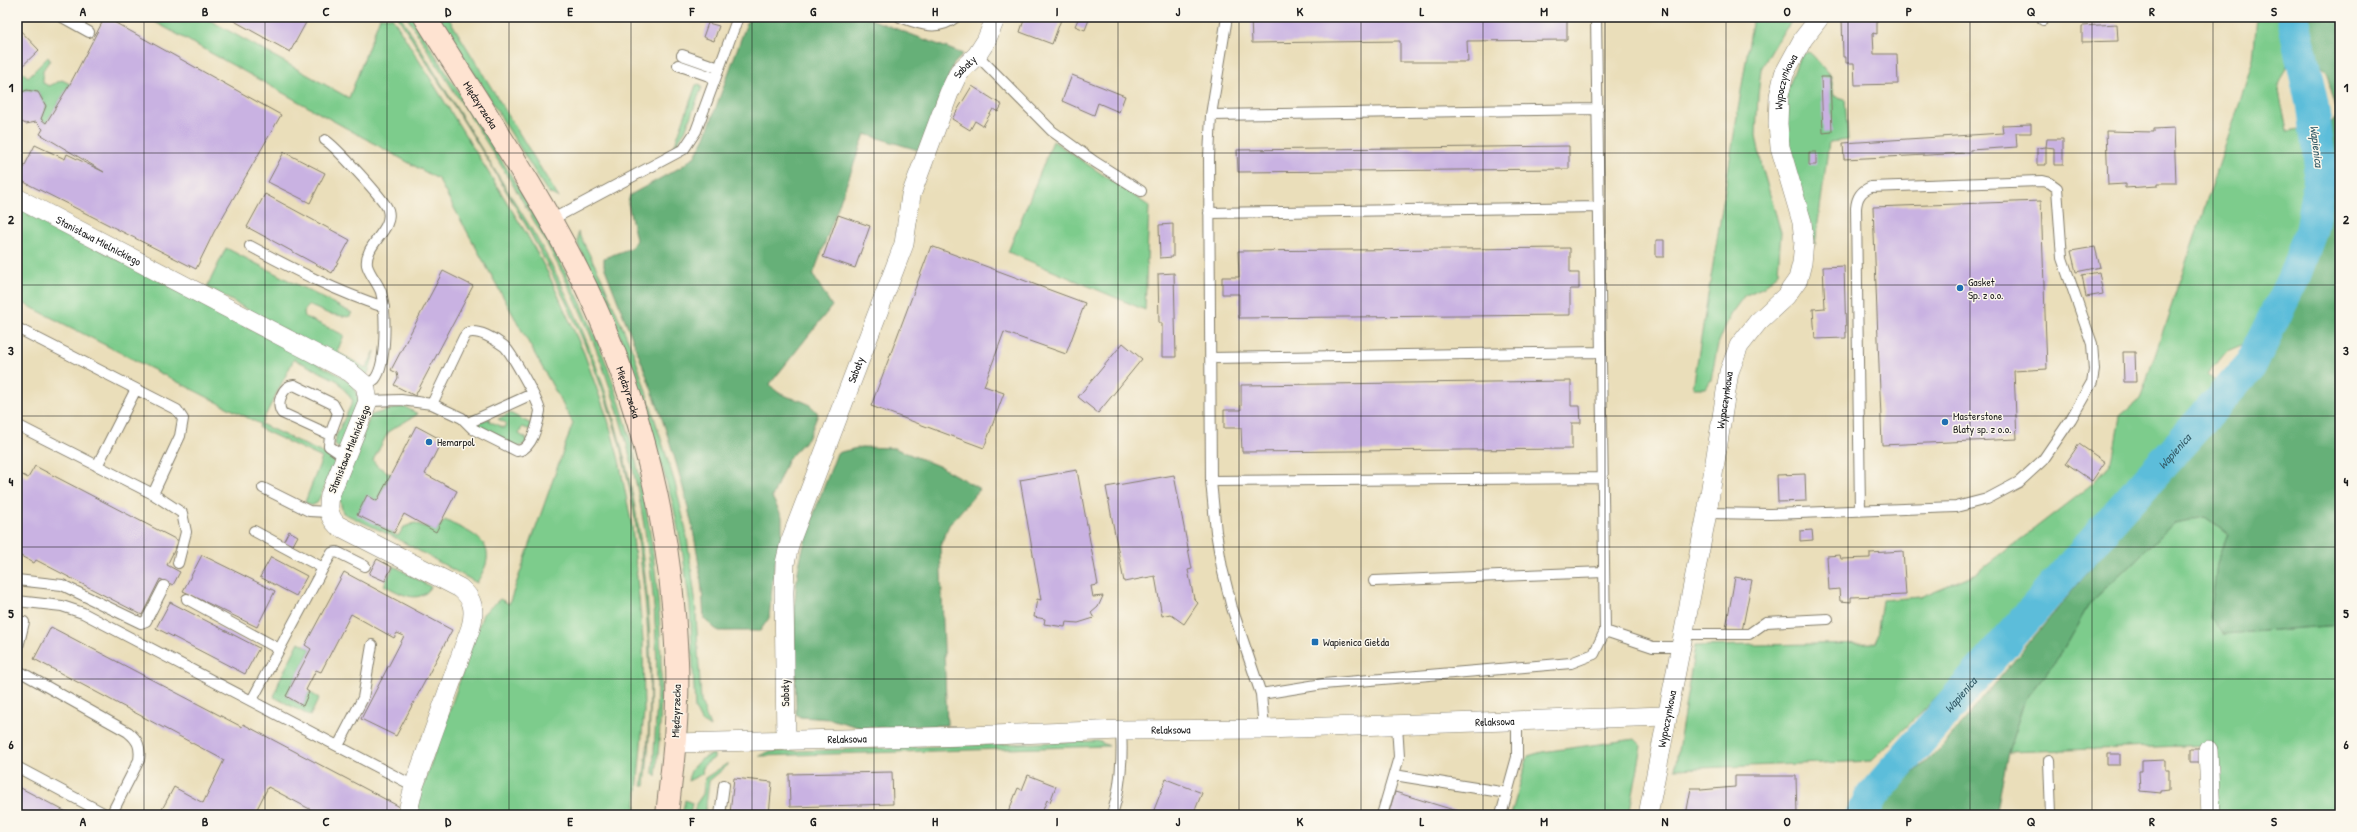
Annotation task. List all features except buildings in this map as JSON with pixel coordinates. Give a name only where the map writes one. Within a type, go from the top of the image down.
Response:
[{"type":"main road","name":"Międzyrzecka","points":[[425,17],[551,220],[587,289],[611,344],[632,403],[648,460],[664,533],[673,599],[677,662],[675,743],[667,815]]},
{"type":"street","name":"Sabały","points":[[786,741],[784,592],[785,563],[790,542],[904,244],[912,196],[949,93],[959,72],[977,55],[986,41],[996,17]]},
{"type":"street","name":"Wypoczynkowa","points":[[1648,815],[1666,716],[1707,513],[1729,372],[1739,346],[1758,322],[1786,296],[1798,279],[1802,263],[1804,242],[1802,222],[1780,147],[1778,124],[1779,96],[1784,74],[1804,39],[1820,17]]},
{"type":"street","name":"Stanisława Mielnickiego","points":[[17,198],[350,372],[366,393],[345,457],[330,495],[328,512]]},
{"type":"street","points":[[328,512],[337,525],[460,588],[470,597],[472,603],[473,614],[471,627],[414,786],[407,815]]},
{"type":"street","name":"Relaksowa","points":[[675,743],[786,741],[1121,730],[1264,729],[1666,716]]},
{"type":"street","points":[[2208,750],[2211,815]]},
{"type":"lane","points":[[62,17],[89,32]]},
{"type":"lane","points":[[551,220],[684,149],[696,131],[738,17]]},
{"type":"lane","points":[[900,17],[923,25],[937,26],[950,22],[956,17]]},
{"type":"lane","points":[[1227,17],[1211,115],[1209,213],[1211,481],[1222,568],[1232,608],[1261,694],[1264,729]]},
{"type":"lane","points":[[1261,694],[1323,684],[1571,663],[1594,654],[1605,631],[1596,17]]},
{"type":"lane","points":[[682,55],[717,73]]},
{"type":"lane","points":[[977,55],[1052,131],[1095,162],[1141,191]]},
{"type":"lane","points":[[678,65],[717,73]]},
{"type":"lane","points":[[1211,115],[1598,109]]},
{"type":"lane","points":[[325,140],[337,149],[364,182],[383,200],[388,209],[387,222],[368,252],[367,258],[367,266],[381,292],[384,307],[384,336],[379,370],[375,380],[366,393],[432,404],[462,418],[473,429],[517,451],[523,450],[531,439],[540,411],[532,394],[504,346],[476,332],[471,332],[464,337],[432,404]]},
{"type":"lane","points":[[1707,513],[1770,514],[1860,511],[1956,507],[1987,499],[2019,482],[2043,460],[2072,420],[2092,382],[2094,359],[2092,344],[2062,258],[2059,197],[2057,188],[2050,183],[2042,181],[1871,187],[1864,190],[1859,196],[1856,208],[1860,511]]},
{"type":"lane","points":[[1209,213],[1599,206]]},
{"type":"lane","points":[[250,246],[338,290],[384,307]]},
{"type":"lane","points":[[17,328],[177,410],[183,419],[180,436],[153,494]]},
{"type":"lane","points":[[1211,358],[1601,352]]},
{"type":"lane","points":[[330,436],[282,413],[278,407],[286,389],[294,385],[336,408],[337,417],[330,436],[329,446],[345,457]]},
{"type":"lane","points":[[97,466],[136,389]]},
{"type":"lane","points":[[468,424],[532,394]]},
{"type":"lane","points":[[17,425],[153,494],[182,513],[186,532],[178,563]]},
{"type":"lane","points":[[1211,481],[1603,478]]},
{"type":"lane","points":[[263,488],[309,511],[328,512]]},
{"type":"lane","points":[[254,531],[323,568]]},
{"type":"lane","points":[[252,700],[332,553],[337,552],[365,566]]},
{"type":"lane","points":[[1374,581],[1604,572]]},
{"type":"lane","points":[[17,580],[62,586],[141,623],[146,621],[164,586]]},
{"type":"lane","points":[[187,599],[279,649]]},
{"type":"lane","points":[[17,601],[62,606],[95,619],[414,786]]},
{"type":"lane","points":[[95,619],[103,605]]},
{"type":"lane","points":[[1605,631],[1653,647],[1681,641],[1749,634],[1766,622],[1828,619]]},
{"type":"lane","points":[[17,621],[24,622],[17,651]]},
{"type":"lane","points":[[338,746],[363,698],[372,646]]},
{"type":"lane","points":[[17,670],[128,732],[136,739],[140,752],[139,760],[112,815]]},
{"type":"lane","points":[[1501,815],[1517,757],[1517,721]]},
{"type":"lane","points":[[1382,815],[1399,757],[1397,725]]},
{"type":"lane","points":[[1112,815],[1121,780],[1123,758],[1121,730]]},
{"type":"lane","points":[[2049,760],[2051,815]]},
{"type":"lane","points":[[17,767],[107,815]]},
{"type":"lane","points":[[1394,775],[1508,793]]},
{"type":"lane","points":[[720,815],[724,785]]},
{"type":"green space","points":[[146,17],[204,17],[349,98],[380,17],[392,17],[526,233],[548,273],[584,353],[608,420],[619,460],[632,526],[643,640],[644,711],[635,815],[415,815],[421,792],[483,614],[500,599],[509,604],[573,423],[438,179]]},
{"type":"green space","points":[[398,17],[401,17],[546,254],[587,343],[609,404],[626,466],[639,529],[647,593],[650,669],[645,599],[632,500],[615,427],[588,351],[541,252],[514,204]]},
{"type":"green space","points":[[407,17],[412,17],[537,219],[574,289],[599,346],[620,405],[637,466],[649,527],[657,590],[661,652],[660,715],[656,777],[653,774],[657,706],[656,633],[652,583],[636,484],[625,436],[610,388],[593,341],[573,295],[536,223]]},
{"type":"green space","points":[[439,17],[448,17],[559,198],[549,193],[545,188]]},
{"type":"green space","points":[[749,17],[865,17],[963,54],[953,65],[921,151],[865,134],[813,275],[832,306],[770,384],[781,394],[807,404],[818,414],[809,437],[788,459],[772,497],[782,517],[782,538],[774,568],[769,618],[760,631],[718,631],[704,619],[700,573],[682,483],[654,395],[604,266],[604,258],[631,248],[636,240],[628,203],[630,195],[681,167],[695,156],[705,137]]},
{"type":"green space","points":[[1753,17],[1795,17],[1776,42],[1761,69],[1758,96],[1756,135],[1762,167],[1781,232],[1778,272],[1764,287],[1744,296],[1730,315],[1718,344],[1711,380],[1706,388],[1693,388]]},
{"type":"green space","points":[[2257,17],[2284,17],[2288,63],[2278,86],[2287,131],[2301,129],[2309,172],[2301,230],[2262,315],[2244,344],[2227,351],[2208,374],[2218,383],[2090,530],[2017,617],[1872,761],[1675,769],[1695,646],[1876,643],[1882,600],[1920,597],[1977,573],[2092,484],[2112,462],[2120,416],[2140,399],[2238,108],[2253,59]]},
{"type":"green space","points":[[2302,17],[2340,17],[2340,625],[2224,634],[2210,618],[2217,563],[2228,534],[2205,517],[2174,523],[2088,606],[2061,654],[2025,699],[2008,752],[1996,815],[1874,815],[1879,805],[1943,746],[2118,536],[2254,384],[2303,285],[2326,234],[2331,169],[2326,130],[2338,115],[2326,72],[2306,51]]},
{"type":"green space","points":[[1809,52],[1831,76],[1834,96],[1845,99],[1848,140],[1829,142],[1815,245],[1786,148],[1786,94],[1800,55]]},
{"type":"green space","points":[[48,57],[50,60],[43,70],[43,83],[49,86],[62,80],[70,84],[46,123],[41,119],[46,106],[38,92],[27,90],[17,94],[17,72],[19,69],[28,77]]},
{"type":"green space","points":[[699,84],[702,87],[685,131],[674,147],[696,85]]},
{"type":"green space","points":[[1053,141],[1149,206],[1145,310],[1008,252]]},
{"type":"green space","points":[[17,206],[341,376],[354,386],[359,401],[341,450],[335,445],[336,436],[353,401],[338,381],[294,359],[261,424],[333,458],[335,464],[317,503],[311,506],[305,502],[322,458],[259,428],[260,424],[17,300]]},
{"type":"green space","points":[[578,232],[602,279],[634,354],[675,483],[686,530],[695,597],[701,701],[710,727],[701,721],[695,709],[690,606],[682,549],[673,504],[630,360],[605,300],[578,245]]},
{"type":"green space","points":[[226,248],[352,313],[349,317],[329,314],[308,305],[304,312],[305,317],[344,335],[337,352],[366,368],[375,351],[368,374],[366,375],[207,287]]},
{"type":"green space","points":[[403,406],[418,414],[389,431],[373,460],[377,466],[391,474],[377,501],[367,496],[358,514],[398,536],[404,527],[415,523],[436,531],[445,520],[474,535],[484,545],[487,552],[487,560],[477,583],[392,536],[343,513],[340,501],[340,491],[371,415]]},
{"type":"green space","points":[[510,413],[533,425],[531,430],[522,427],[519,434],[527,439],[525,444],[518,447],[473,424],[490,418],[489,421],[504,428],[506,423],[498,419]]},
{"type":"green space","points":[[861,447],[894,448],[941,467],[980,489],[949,525],[940,546],[947,725],[862,728],[830,719],[800,717],[796,714],[794,642],[795,606],[801,556],[815,511],[837,453]]},
{"type":"green space","points":[[2205,517],[2228,535],[2217,563],[2224,634],[2340,625],[2340,815],[2216,815],[2212,745],[2008,752],[2025,699],[2061,654],[2088,606],[2174,523]]},
{"type":"green space","points":[[394,566],[431,587],[426,593],[415,597],[402,594],[384,585]]},
{"type":"green space","points":[[299,642],[311,649],[286,696],[303,706],[309,692],[319,698],[310,716],[274,697],[280,679]]},
{"type":"green space","points":[[650,692],[650,721],[645,786],[642,786],[648,740]]},
{"type":"green space","points":[[1635,739],[1642,746],[1629,815],[1511,815],[1528,756],[1542,752]]},
{"type":"green space","points":[[1098,741],[1109,746],[759,756],[768,752]]},
{"type":"green space","points":[[714,754],[714,758],[703,766],[702,774],[688,781],[691,771],[696,763]]},
{"type":"green space","points":[[728,763],[728,765],[709,781],[705,815],[694,815],[696,804],[703,794],[705,778]]},
{"type":"green space","points":[[685,800],[692,803],[690,815],[682,815]]},
{"type":"waterway","name":"Wapienica","points":[[1862,815],[1871,797],[2102,531],[2250,366],[2294,277],[2311,230],[2321,170],[2312,104],[2293,17]]},
{"type":"place","name":"Gasket Sp. z o.o.","points":[[1960,288]]},
{"type":"place","name":"Masterstone Blaty sp. z o.o.","points":[[1945,422]]},
{"type":"place","name":"Hemarpol","points":[[429,442]]},
{"type":"place","name":"Wapienica Giełda","points":[[1315,642]]}]
